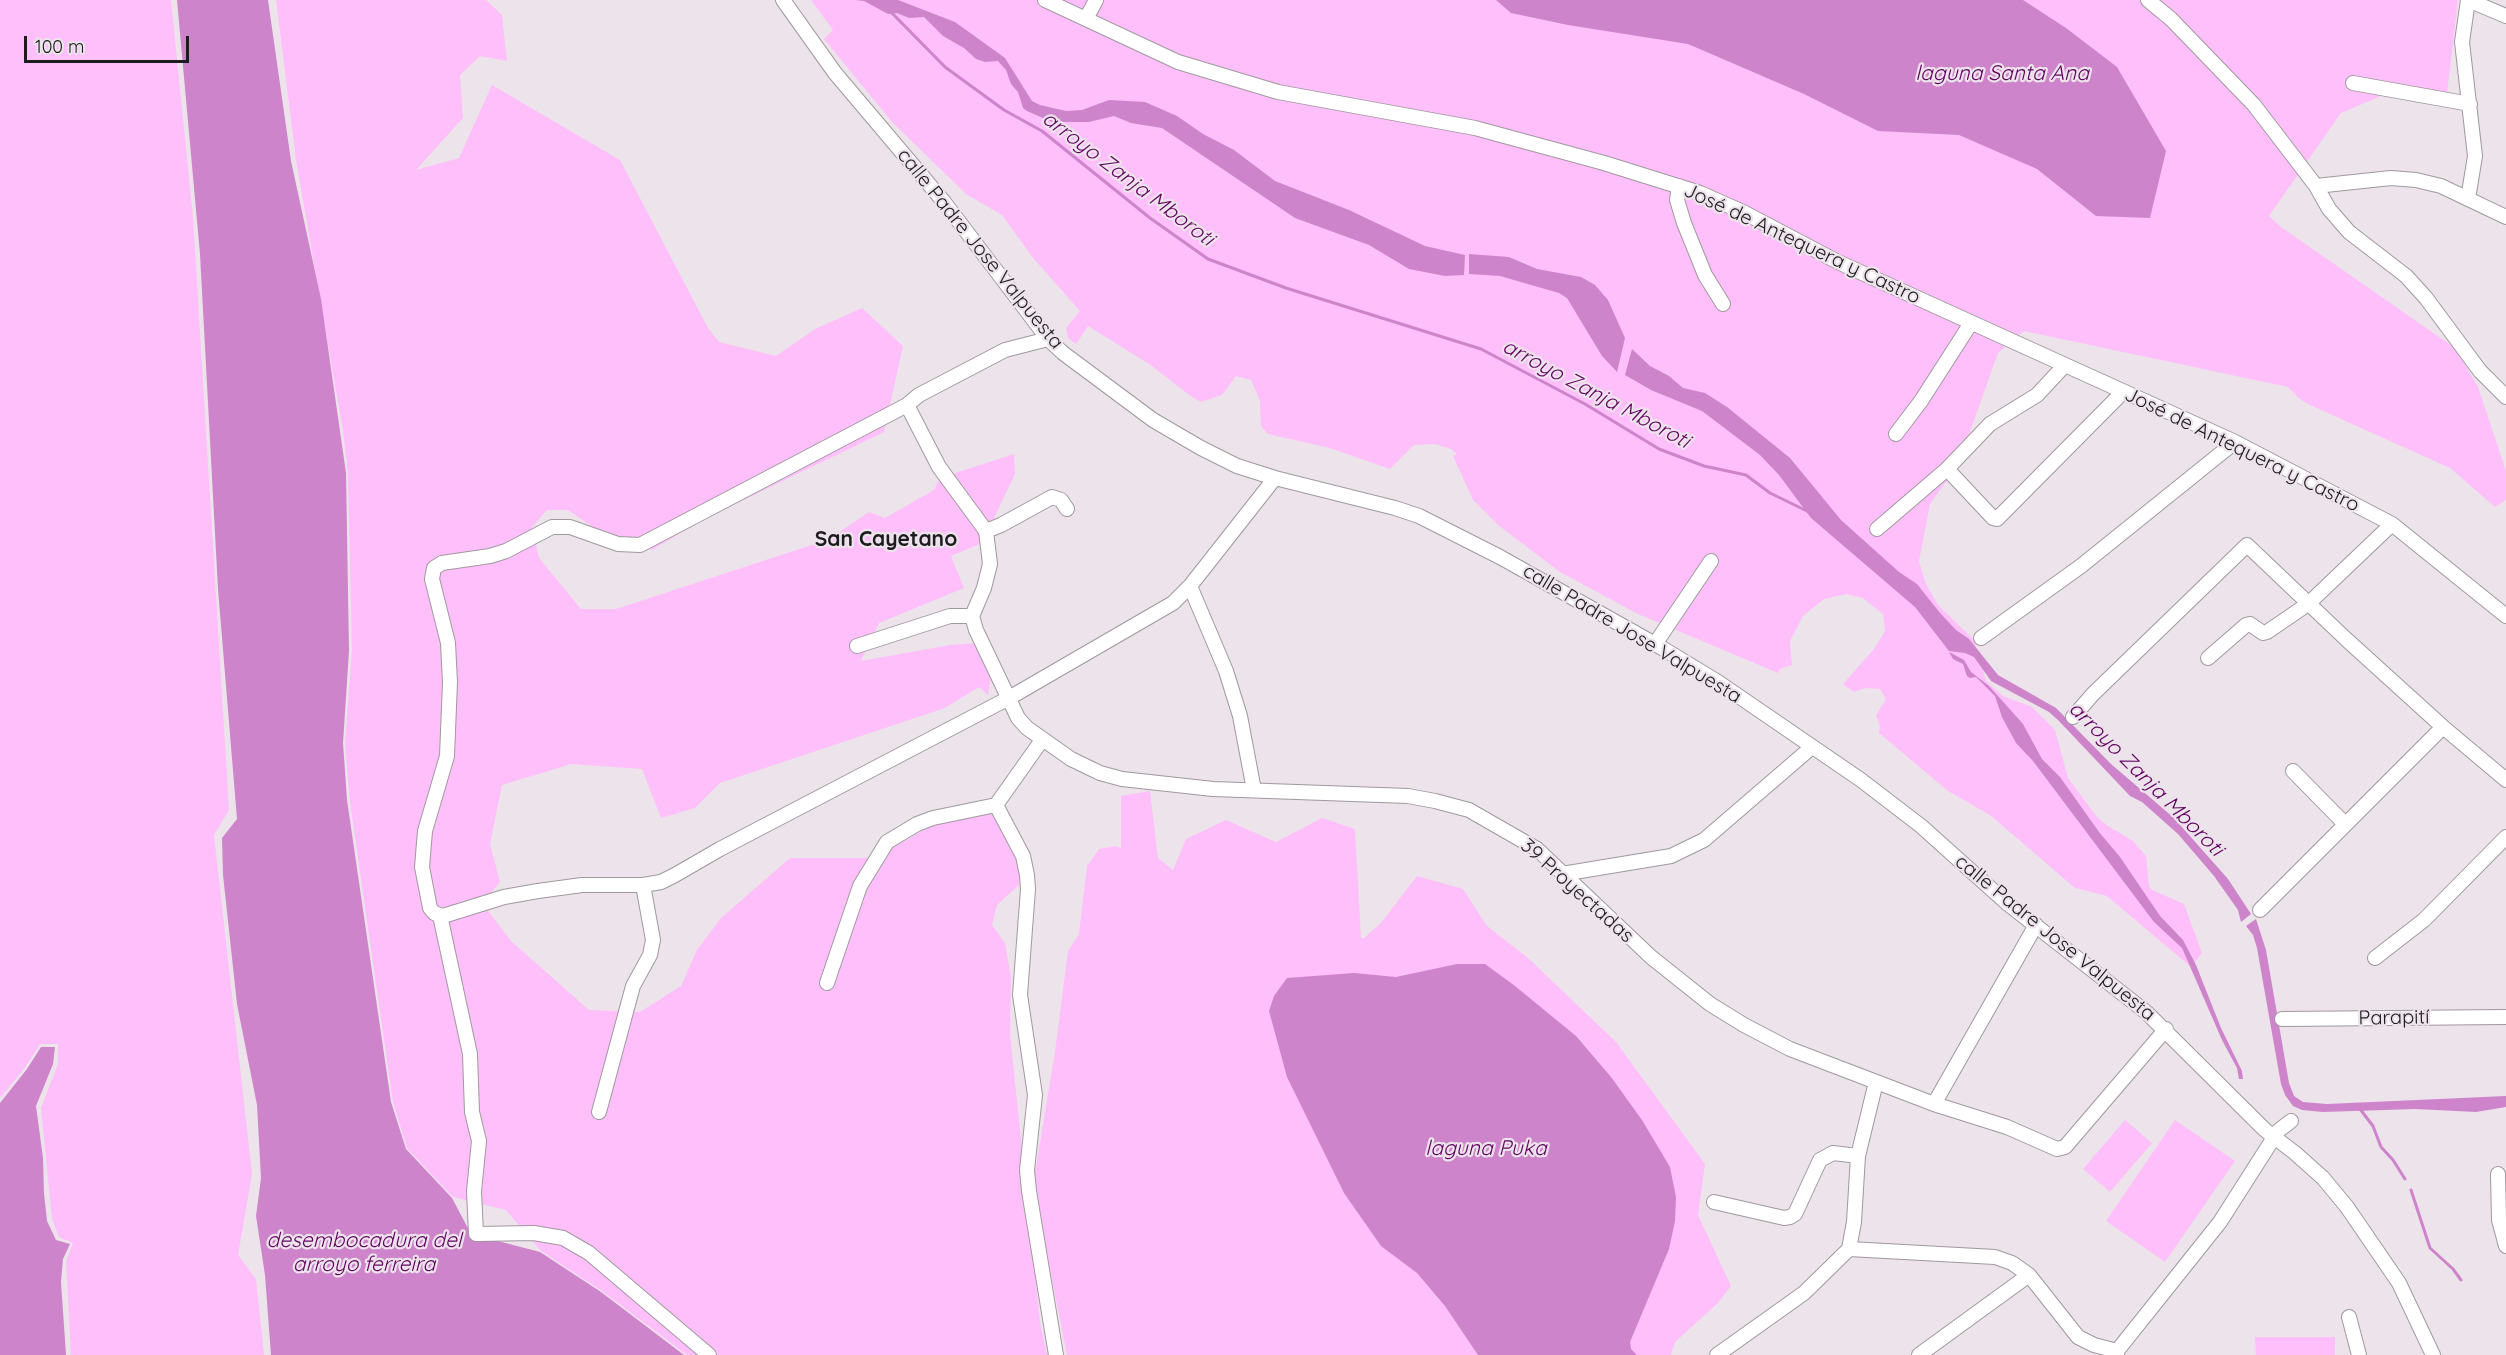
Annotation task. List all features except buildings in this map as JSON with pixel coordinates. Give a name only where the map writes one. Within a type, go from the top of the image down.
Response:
[{"type":"street","name":"calle Padre Jose Valpuesta","points":[[783,0],[835,73],[931,185],[1048,339],[1153,420],[1210,453],[1275,478],[1419,516],[1500,557],[1718,682],[1861,780],[1921,826],[1983,883],[2166,1029],[2274,1138],[2323,1178],[2347,1207],[2399,1283],[2433,1355]]},
{"type":"street","name":"José de Antequera y Castro","points":[[1045,0],[1178,62],[1278,92],[1475,128],[1679,186],[1743,212],[1838,262],[2235,442],[2392,524],[2506,616]]},
{"type":"street","points":[[1086,19],[1096,0]]},
{"type":"street","points":[[2148,0],[2171,19],[2254,105],[2349,232],[2406,276],[2426,298],[2480,371],[2506,397]]},
{"type":"street","points":[[2468,199],[2475,156],[2462,42],[2468,0],[2506,16]]},
{"type":"street","points":[[2353,83],[2470,104]]},
{"type":"street","points":[[2316,186],[2391,178],[2416,180],[2441,186],[2506,217]]},
{"type":"street","points":[[1679,186],[1677,200],[1684,223],[1705,275],[1723,304]]},
{"type":"street","points":[[1896,434],[1921,401],[1971,323]]},
{"type":"street","points":[[1048,339],[1005,350],[919,396],[907,405],[640,545],[618,544],[570,526],[552,527],[519,545],[490,556],[442,563],[434,568],[432,579],[448,643],[450,682],[447,756],[425,831],[423,867],[430,908],[434,913],[443,916],[504,897],[538,891],[582,885],[644,885],[661,882],[675,875],[720,849],[1009,698],[1173,603],[1190,586],[1275,478]]},
{"type":"street","points":[[1877,529],[1947,469],[1990,424],[2037,395],[2064,366]]},
{"type":"street","points":[[1947,469],[1993,518],[1997,519],[2123,392]]},
{"type":"street","points":[[857,646],[950,616],[972,616],[984,588],[990,564],[986,531],[939,467],[907,405]]},
{"type":"street","points":[[1981,638],[2081,566],[2235,442]]},
{"type":"street","points":[[986,531],[1052,497],[1061,500],[1067,509]]},
{"type":"street","points":[[2208,658],[2246,625],[2253,626],[2263,633],[2267,632],[2308,604],[2392,524]]},
{"type":"street","points":[[2073,717],[2093,694],[2247,545],[2443,727],[2506,780]]},
{"type":"street","points":[[1655,644],[1711,561]]},
{"type":"street","points":[[1190,586],[1227,671],[1240,716],[1254,790]]},
{"type":"street","name":"39 Proyectadas","points":[[972,616],[976,630],[1018,717],[1042,740],[1071,759],[1100,773],[1122,779],[1176,786],[1408,796],[1468,810],[1537,849],[1651,957],[1710,1004],[1744,1025],[1790,1050],[1934,1104],[2007,1127],[2057,1149],[2061,1149],[2166,1029]]},
{"type":"street","points":[[2260,910],[2443,727]]},
{"type":"street","points":[[828,983],[860,886],[887,842],[917,824],[933,818],[996,805],[1042,740]]},
{"type":"street","points":[[1562,874],[1671,856],[1704,840],[1812,747]]},
{"type":"street","points":[[2292,771],[2345,824]]},
{"type":"street","points":[[996,805],[1023,856],[1027,875],[1028,890],[1020,994],[1035,1095],[1028,1170],[1029,1191],[1056,1355]]},
{"type":"street","points":[[2375,958],[2424,920],[2506,837]]},
{"type":"street","points":[[598,1112],[633,986],[650,955],[653,940],[644,885]]},
{"type":"street","points":[[443,916],[441,920],[470,1054],[472,1112],[479,1141],[474,1191],[476,1234],[534,1233],[563,1238],[589,1253],[709,1355]]},
{"type":"street","points":[[1934,1104],[2036,926]]},
{"type":"street","name":"Parapití","points":[[2282,1019],[2506,1017]]},
{"type":"street","points":[[1717,1355],[1804,1293],[1849,1249],[1854,1222],[1858,1156],[1876,1082]]},
{"type":"street","points":[[1849,1249],[1995,1257],[2021,1268],[2030,1275],[2078,1337],[2117,1353],[2220,1222],[2277,1131],[2291,1121]]},
{"type":"street","points":[[1714,1202],[1784,1218],[1790,1217],[1794,1214],[1820,1160],[1833,1153],[1858,1156]]},
{"type":"street","points":[[2498,1174],[2499,1220],[2506,1246]]},
{"type":"street","points":[[1919,1355],[2030,1275]]},
{"type":"street","points":[[2349,1317],[2359,1355]]},
{"type":"shaded area","points":[[0,0],[171,0],[193,217],[229,810],[214,835],[252,1174],[238,1255],[256,1279],[264,1355],[71,1355],[66,1261],[73,1243],[59,1237],[52,1219],[41,1108],[58,1064],[58,1044],[40,1044],[24,1069],[0,1098]]},
{"type":"shaded area","points":[[276,0],[486,0],[502,15],[507,61],[480,56],[460,75],[463,118],[416,170],[459,158],[492,85],[620,160],[708,328],[719,342],[776,356],[815,329],[862,308],[903,346],[884,432],[704,519],[652,550],[603,534],[568,510],[547,510],[532,527],[539,558],[581,609],[616,609],[827,540],[869,512],[885,518],[934,490],[940,478],[1014,454],[1015,474],[982,543],[951,556],[964,588],[879,623],[861,661],[950,645],[977,643],[992,671],[988,695],[979,687],[945,708],[720,783],[695,808],[661,818],[642,769],[571,764],[502,785],[490,844],[500,882],[482,903],[511,941],[589,1010],[640,1012],[681,986],[697,950],[721,918],[790,858],[868,858],[905,841],[951,813],[1000,811],[1020,832],[1032,873],[997,905],[992,925],[1005,943],[1011,978],[1010,1034],[1040,1322],[1047,1355],[687,1355],[602,1291],[541,1251],[506,1210],[453,1197],[407,1148],[393,1102],[350,802],[345,744],[352,649],[348,473],[343,431],[296,160]]},
{"type":"shaded area","points":[[811,0],[2458,0],[2447,93],[2395,90],[2341,113],[2269,216],[2281,227],[2455,348],[2478,387],[2506,471],[2506,500],[2495,507],[2450,468],[2310,405],[2301,400],[2288,387],[2024,331],[1998,353],[1958,465],[1930,504],[1919,561],[1925,582],[1938,605],[1974,640],[1986,681],[2003,696],[2032,707],[2055,730],[2068,778],[2097,817],[2133,841],[2146,856],[2149,886],[2152,890],[2184,904],[2202,953],[2191,967],[2107,896],[2075,888],[1990,815],[1948,791],[1879,733],[1880,726],[1876,715],[1886,699],[1880,689],[1865,688],[1854,692],[1843,684],[1874,649],[1885,631],[1883,614],[1863,598],[1846,594],[1824,599],[1803,616],[1790,641],[1792,665],[1780,669],[1778,673],[1638,614],[1560,572],[1498,525],[1473,500],[1453,456],[1457,454],[1451,449],[1435,444],[1414,445],[1390,469],[1330,448],[1268,434],[1261,426],[1260,401],[1251,380],[1236,376],[1222,395],[1201,402],[1149,364],[1088,326],[1076,344],[1068,338],[1066,328],[1080,311],[1033,258],[1002,215],[966,194],[893,123],[824,39],[833,30]]},
{"type":"shaded area","points":[[1150,791],[1158,858],[1173,870],[1186,839],[1226,820],[1276,842],[1322,818],[1355,829],[1361,938],[1381,923],[1417,876],[1463,889],[1487,926],[1528,958],[1616,1042],[1705,1164],[1698,1215],[1731,1286],[1718,1303],[1675,1342],[1671,1355],[1067,1355],[1033,1185],[1055,1052],[1068,951],[1079,934],[1087,866],[1099,849],[1115,846],[1121,848],[1121,796]]},
{"type":"shaded area","points":[[2125,1120],[2152,1143],[2110,1192],[2083,1169]]},
{"type":"shaded area","points":[[2175,1120],[2235,1161],[2165,1262],[2106,1221]]},
{"type":"shaded area","points":[[2255,1337],[2335,1337],[2335,1355],[2256,1355]]},
{"type":"water","name":"desembocadura del arroyo ferreira","points":[[177,0],[268,0],[291,161],[321,299],[346,473],[349,651],[343,743],[347,800],[391,1102],[406,1149],[452,1198],[471,1234],[540,1252],[601,1292],[684,1355],[271,1355],[265,1275],[256,1216],[261,1178],[257,1105],[237,1004],[223,875],[222,838],[237,819],[218,589],[200,254]]},
{"type":"water","points":[[855,0],[898,0],[955,22],[1005,58],[1032,101],[1040,105],[1066,111],[1082,110],[1109,100],[1145,102],[1177,116],[1203,134],[1234,150],[1275,181],[1349,210],[1425,246],[1465,255],[1464,275],[1445,276],[1409,269],[1369,245],[1295,218],[1162,128],[1131,123],[1114,116],[1089,122],[1052,122],[1027,111],[1023,108],[1018,92],[1011,84],[1006,70],[998,61],[985,62],[976,59],[964,48],[943,36],[924,17],[909,18],[897,13],[888,14],[864,1]]},
{"type":"water","name":"laguna Santa Ana","points":[[1496,0],[2023,0],[2066,28],[2117,67],[2166,151],[2150,218],[2096,216],[2037,169],[1959,135],[1878,131],[1804,94],[1688,44],[1568,25],[1511,13]]},
{"type":"water","points":[[1469,254],[1509,257],[1537,269],[1581,277],[1595,285],[1608,300],[1625,338],[1617,372],[1602,356],[1567,298],[1559,293],[1500,276],[1469,274]]},
{"type":"water","points":[[1632,349],[1650,366],[1669,376],[1683,388],[1705,393],[1727,407],[1790,458],[1841,520],[1899,572],[1917,584],[1956,630],[1969,639],[1998,675],[2056,708],[2111,764],[2174,818],[2228,879],[2251,914],[2241,922],[2238,910],[2214,876],[2178,834],[2142,802],[2130,796],[2049,712],[1991,681],[1974,657],[1949,651],[1915,607],[1811,518],[1779,475],[1760,455],[1702,411],[1651,390],[1625,375]]},
{"type":"water","points":[[1949,652],[1964,660],[1971,672],[1989,686],[2023,724],[2042,759],[2060,777],[2120,857],[2160,916],[2183,940],[2242,1071],[2243,1079],[2239,1079],[2237,1068],[2222,1040],[2182,948],[2154,922],[2033,761],[2016,743],[2002,717],[1995,696],[1976,677],[1967,676],[1963,664],[1953,659]]},
{"type":"water","points":[[2256,919],[2266,950],[2289,1083],[2294,1096],[2303,1102],[2327,1104],[2506,1096],[2506,1107],[2476,1112],[2415,1109],[2323,1112],[2302,1110],[2293,1106],[2281,1084],[2257,948],[2253,935],[2246,926]]},
{"type":"water","name":"laguna Puka","points":[[1457,964],[1485,964],[1576,1036],[1611,1077],[1642,1120],[1670,1167],[1676,1197],[1675,1221],[1669,1249],[1630,1342],[1631,1349],[1637,1355],[1478,1355],[1445,1306],[1417,1273],[1381,1246],[1344,1193],[1287,1077],[1269,1011],[1274,996],[1287,978],[1354,973],[1396,977]]},
{"type":"water","points":[[41,1047],[55,1047],[53,1064],[36,1106],[43,1158],[47,1221],[56,1240],[70,1244],[63,1259],[61,1282],[66,1355],[0,1355],[0,1103]]},
{"type":"waterway","name":"arroyo Zanja Mboroti","points":[[890,11],[945,67],[1004,110],[1042,131],[1150,218],[1208,259],[1286,288],[1481,349],[1585,404],[1659,449],[1704,466],[1746,475],[1770,493],[1807,511]]},
{"type":"waterway","points":[[2360,1109],[2373,1126],[2381,1147],[2405,1179]]},
{"type":"waterway","points":[[2411,1190],[2430,1248],[2453,1269],[2461,1280]]},
{"type":"district","name":"San Cayetano","points":[[886,540]]}]
